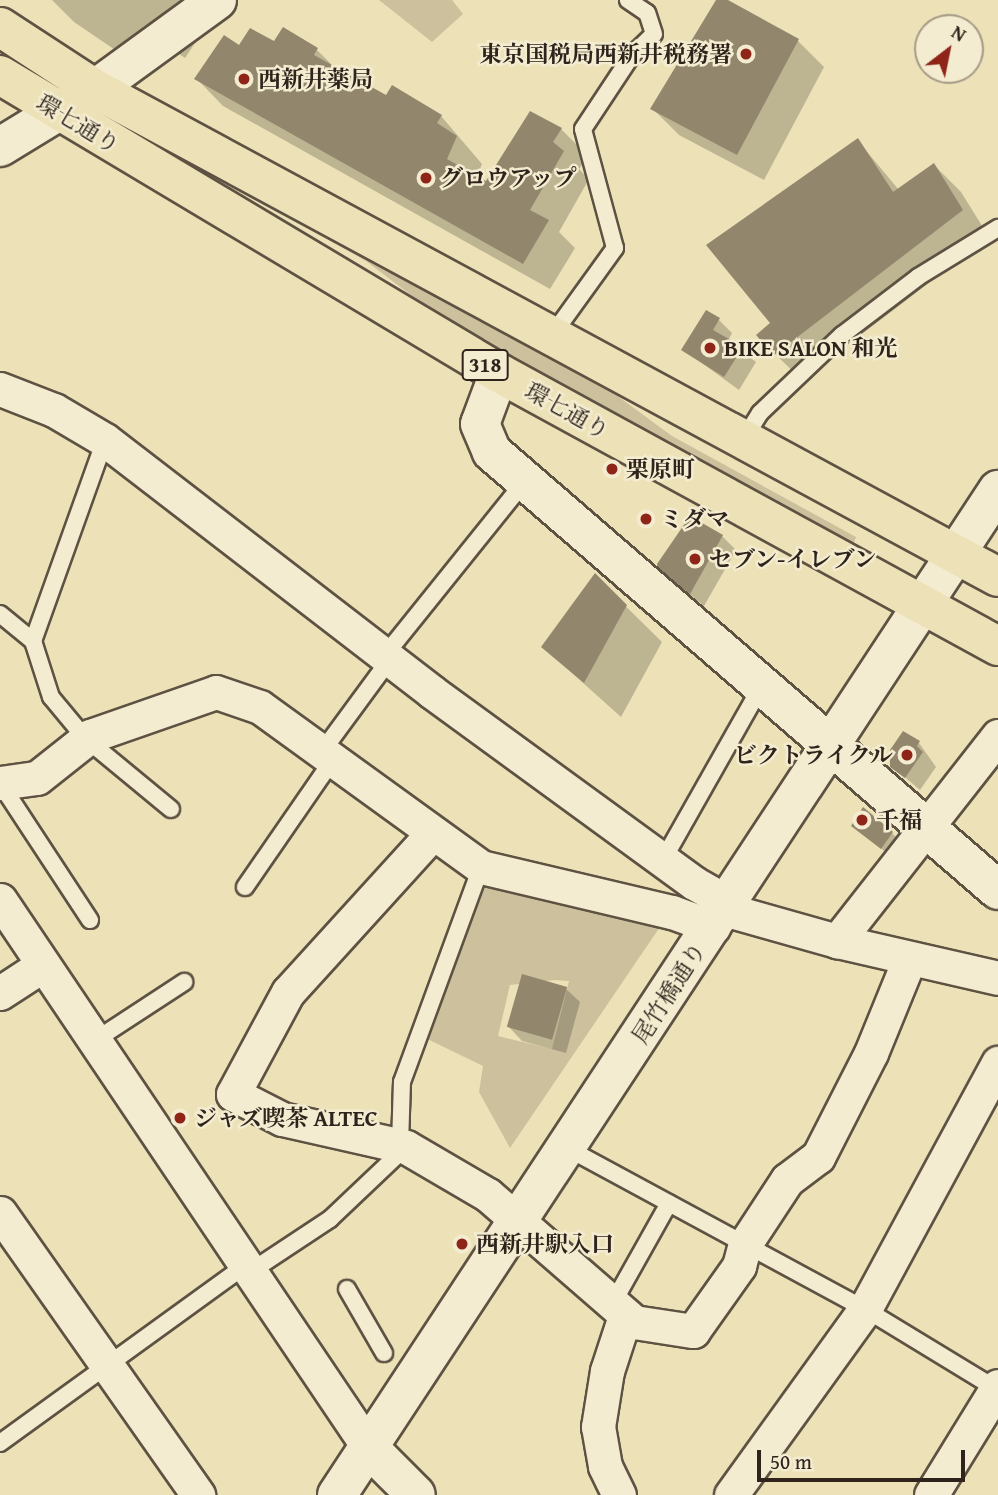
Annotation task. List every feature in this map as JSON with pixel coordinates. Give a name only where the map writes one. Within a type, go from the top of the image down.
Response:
[{"type":"main road","points":[[0,146],[53,111],[95,89],[217,0]]},
{"type":"main road","name":"環七通り","points":[[0,27],[95,89],[746,437],[998,577]]},
{"type":"main road","name":"環七通り","points":[[0,75],[53,111],[499,373],[923,608],[998,646]]},
{"type":"main road","points":[[499,373],[480,425],[492,452],[998,890]]},
{"type":"main road","name":"尾竹橋通り","points":[[337,1495],[831,748],[998,490]]},
{"type":"main road","points":[[369,1448],[416,1495]]},
{"type":"street","points":[[1,390],[54,410],[105,440],[387,657],[663,860],[722,913]]},
{"type":"street","points":[[0,783],[37,778],[86,739],[216,692],[260,707],[431,835],[481,867],[672,912],[722,913],[909,960],[998,978]]},
{"type":"street","points":[[837,941],[998,736]]},
{"type":"street","points":[[431,835],[288,992],[233,1094],[282,1119],[403,1146],[488,1195],[634,1322],[694,1331],[739,1266],[745,1244],[787,1180],[818,1157],[871,1053],[909,960]]},
{"type":"street","points":[[0,900],[369,1448]]},
{"type":"street","points":[[0,993],[43,965]]},
{"type":"street","points":[[731,1495],[865,1309],[998,1063]]},
{"type":"street","points":[[0,1213],[103,1365],[198,1495]]},
{"type":"street","points":[[619,1308],[598,1427],[605,1466],[619,1495]]},
{"type":"street","points":[[931,1495],[997,1388]]},
{"type":"lane","points":[[553,334],[615,248],[583,129],[632,55],[654,34],[647,13],[628,0]]},
{"type":"lane","points":[[746,437],[760,413],[842,335],[918,277],[998,229]]},
{"type":"lane","points":[[33,641],[105,440]]},
{"type":"lane","points":[[245,887],[387,657],[525,481]]},
{"type":"lane","points":[[0,614],[33,641],[51,697],[86,739],[171,809]]},
{"type":"lane","points":[[663,860],[761,687]]},
{"type":"lane","points":[[0,783],[90,920]]},
{"type":"lane","points":[[0,1443],[93,1378],[103,1365],[246,1265],[262,1264],[330,1219],[403,1146],[402,1082],[481,867]]},
{"type":"lane","points":[[94,1041],[184,982]]},
{"type":"lane","points":[[567,1148],[865,1309],[997,1388]]},
{"type":"lane","points":[[619,1308],[669,1203]]},
{"type":"lane","points":[[347,1289],[384,1353]]},
{"type":"shaded area","points":[[379,0],[452,0],[463,14],[432,42]]},
{"type":"shaded area","points":[[227,176],[612,392],[672,436],[856,537],[853,545],[445,321],[366,261],[225,181]]},
{"type":"shaded area","points":[[480,876],[664,921],[510,1148],[479,1092],[483,1066],[417,1034]],"holes":[[[569,981],[552,1049],[498,1036],[510,985]]]},
{"type":"building","points":[[716,0],[728,0],[799,39],[737,155],[650,109]]},
{"type":"building","points":[[283,27],[318,48],[314,55],[386,95],[392,85],[442,115],[437,123],[457,136],[447,159],[486,181],[530,111],[562,128],[553,142],[564,151],[530,210],[549,220],[523,264],[194,79],[224,35],[239,45],[250,28],[274,41]]},
{"type":"building","points":[[858,138],[893,192],[934,163],[963,210],[774,355],[756,335],[770,323],[706,245]]},
{"type":"building","points":[[706,310],[720,318],[713,330],[743,347],[724,377],[681,350]]},
{"type":"building","points":[[690,516],[723,535],[690,594],[658,570],[657,564]]},
{"type":"building","points":[[595,573],[627,605],[584,683],[541,647]]},
{"type":"building","points":[[903,731],[920,741],[917,746],[923,752],[905,778],[890,767],[890,750]]},
{"type":"building","points":[[863,807],[893,832],[881,849],[851,826]]},
{"type":"building","points":[[522,974],[567,987],[552,1040],[507,1027]]},
{"type":"place","name":"東京国税局西新井税務署","points":[[746,54]]},
{"type":"place","name":"西新井薬局","points":[[244,79]]},
{"type":"place","name":"グロウアップ","points":[[426,178]]},
{"type":"place","name":"BIKE SALON 和光","points":[[710,348]]},
{"type":"place","name":"栗原町","points":[[612,469]]},
{"type":"place","name":"ミダマ","points":[[646,519]]},
{"type":"place","name":"セブン-イレブン","points":[[695,559]]},
{"type":"place","name":"ビクトライクル","points":[[907,755]]},
{"type":"place","name":"千福","points":[[862,820]]},
{"type":"place","name":"ジャズ喫茶 ALTEC","points":[[180,1118]]},
{"type":"place","name":"西新井駅入口","points":[[462,1244]]}]
